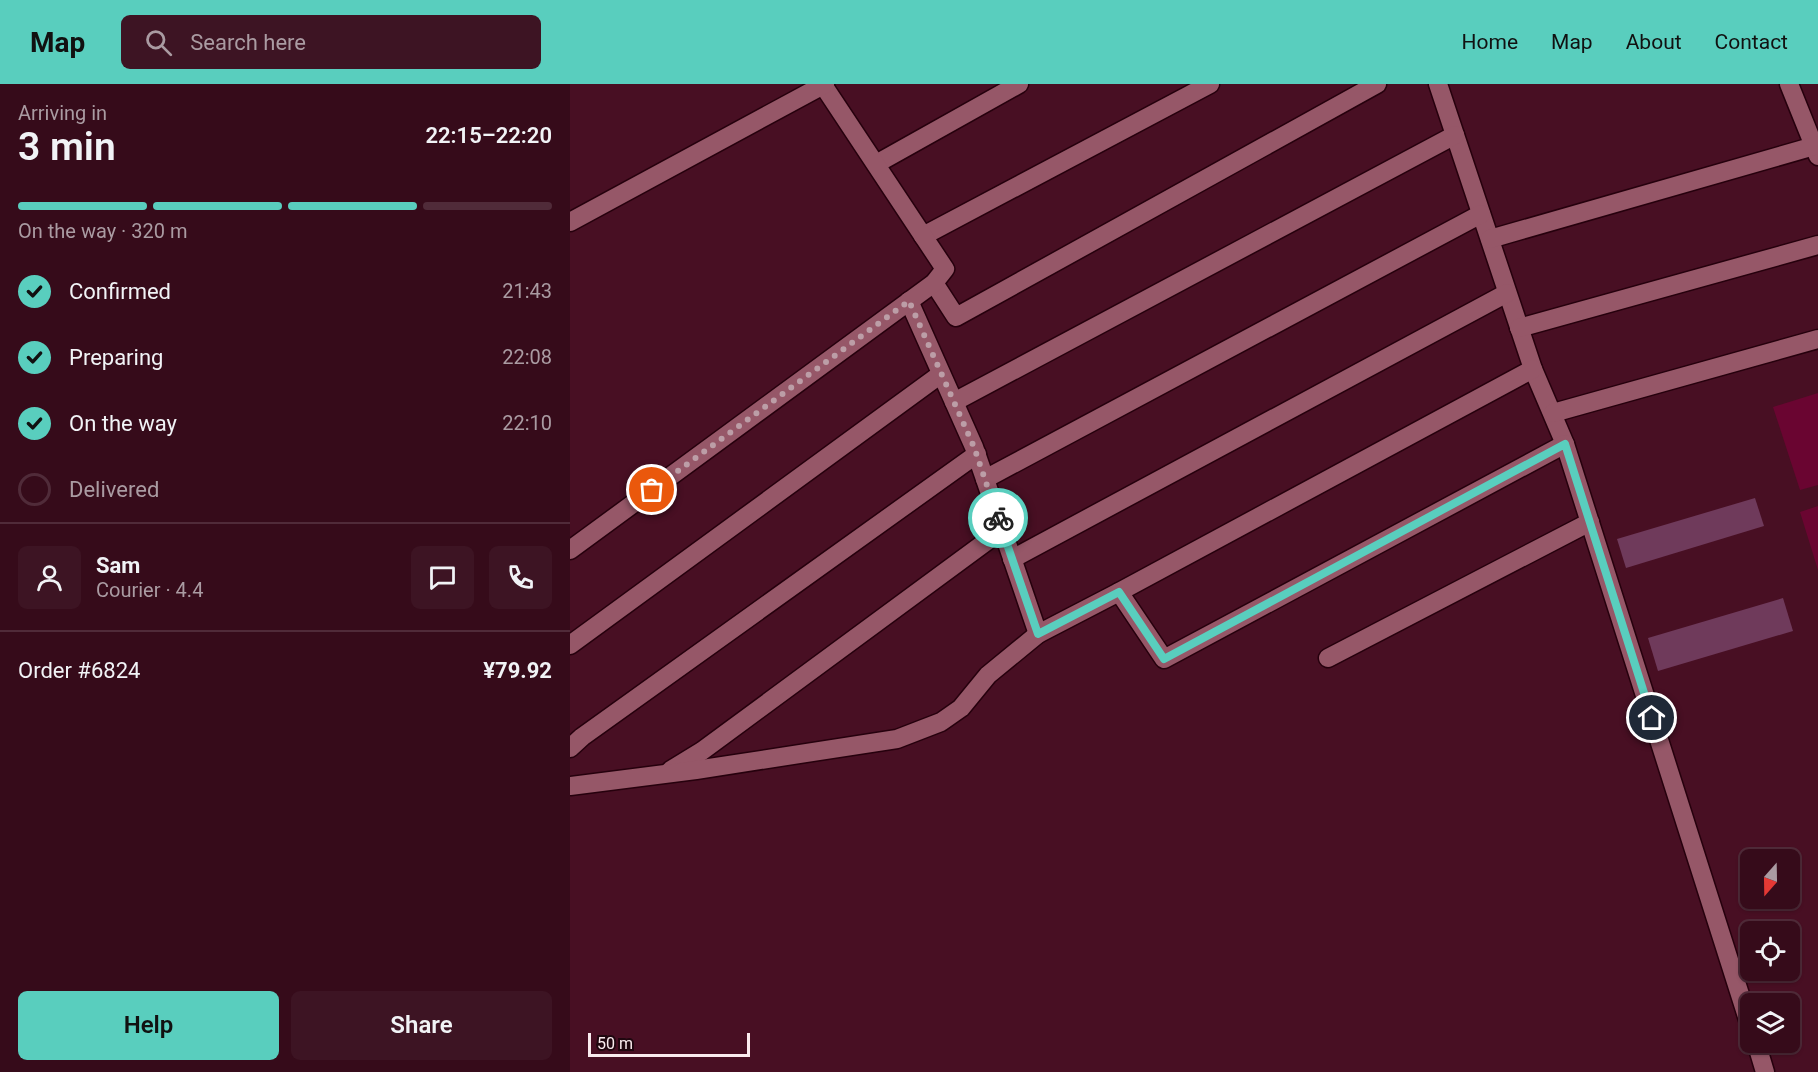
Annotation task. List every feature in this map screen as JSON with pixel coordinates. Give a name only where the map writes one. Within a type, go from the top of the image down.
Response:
[{"type":"street","points":[[570,222],[824,84],[945,269],[934,283],[570,550]]},
{"type":"street","points":[[876,164],[1019,84]]},
{"type":"street","points":[[923,236],[1209,84]]},
{"type":"street","points":[[934,283],[956,317],[1377,84]]},
{"type":"street","points":[[1490,239],[1817,149],[1789,84]]},
{"type":"street","points":[[1444,86],[1455,135],[1533,369],[1565,444],[1740,994]]},
{"type":"street","points":[[954,402],[1455,135]]},
{"type":"street","points":[[985,479],[1481,214]]},
{"type":"street","points":[[1519,327],[1818,244]]},
{"type":"street","points":[[1012,559],[1507,293]]},
{"type":"street","points":[[909,301],[977,454],[1038,634]]},
{"type":"street","points":[[1553,413],[1818,339]]},
{"type":"street","points":[[570,786],[897,739],[941,722],[961,708],[988,675],[1038,634],[1533,369]]},
{"type":"street","points":[[570,645],[941,374]]},
{"type":"street","points":[[1119,592],[1164,659],[1565,444]]},
{"type":"street","points":[[570,748],[582,737],[977,454]]},
{"type":"street","points":[[1328,658],[1590,522]]},
{"type":"street","points":[[663,774],[702,751],[1002,530]]},
{"type":"street","points":[[1759,1053],[1765,1072]]},
{"type":"shaded area","points":[[1818,393],[1818,485],[1800,490],[1773,407]]},
{"type":"shaded area","points":[[1818,506],[1818,570],[1800,512]]},
{"type":"building","points":[[1755,498],[1764,526],[1626,568],[1617,539]]},
{"type":"building","points":[[1783,598],[1793,631],[1658,671],[1648,638]]},
{"type":"way so far","points":[[652,490],[909,301],[974,447],[998,518]]},
{"type":"route","points":[[998,518],[1038,634],[1119,592],[1164,659],[1565,444],[1652,718]]}]
